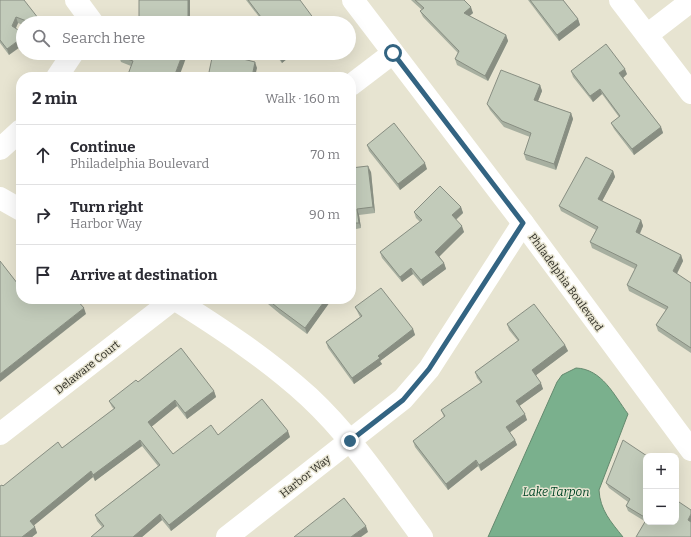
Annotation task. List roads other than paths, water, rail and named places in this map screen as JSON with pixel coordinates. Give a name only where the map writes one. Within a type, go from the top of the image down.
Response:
[{"type":"street","points":[[76,0],[88,16]]},
{"type":"street","name":"Philadelphia Boulevard","points":[[353,0],[523,223],[691,450]]},
{"type":"street","points":[[620,0],[691,93]]},
{"type":"street","points":[[647,35],[691,1]]},
{"type":"street","points":[[356,81],[393,53]]},
{"type":"street","points":[[60,72],[68,60]]},
{"type":"street","points":[[0,150],[16,135]]},
{"type":"street","points":[[0,198],[16,207]]},
{"type":"street","name":"Harbor Way","points":[[227,537],[403,400],[429,369],[523,223]]},
{"type":"street","name":"Delaware Court","points":[[0,434],[168,304]]},
{"type":"street","points":[[182,304],[233,336],[270,363],[310,398],[350,441],[422,537]]},
{"type":"water","name":"Lake Tarpon","points":[[576,368],[585,369],[600,378],[612,391],[628,414],[599,490],[601,504],[604,510],[610,521],[623,537],[488,537],[557,382],[562,375]]}]
